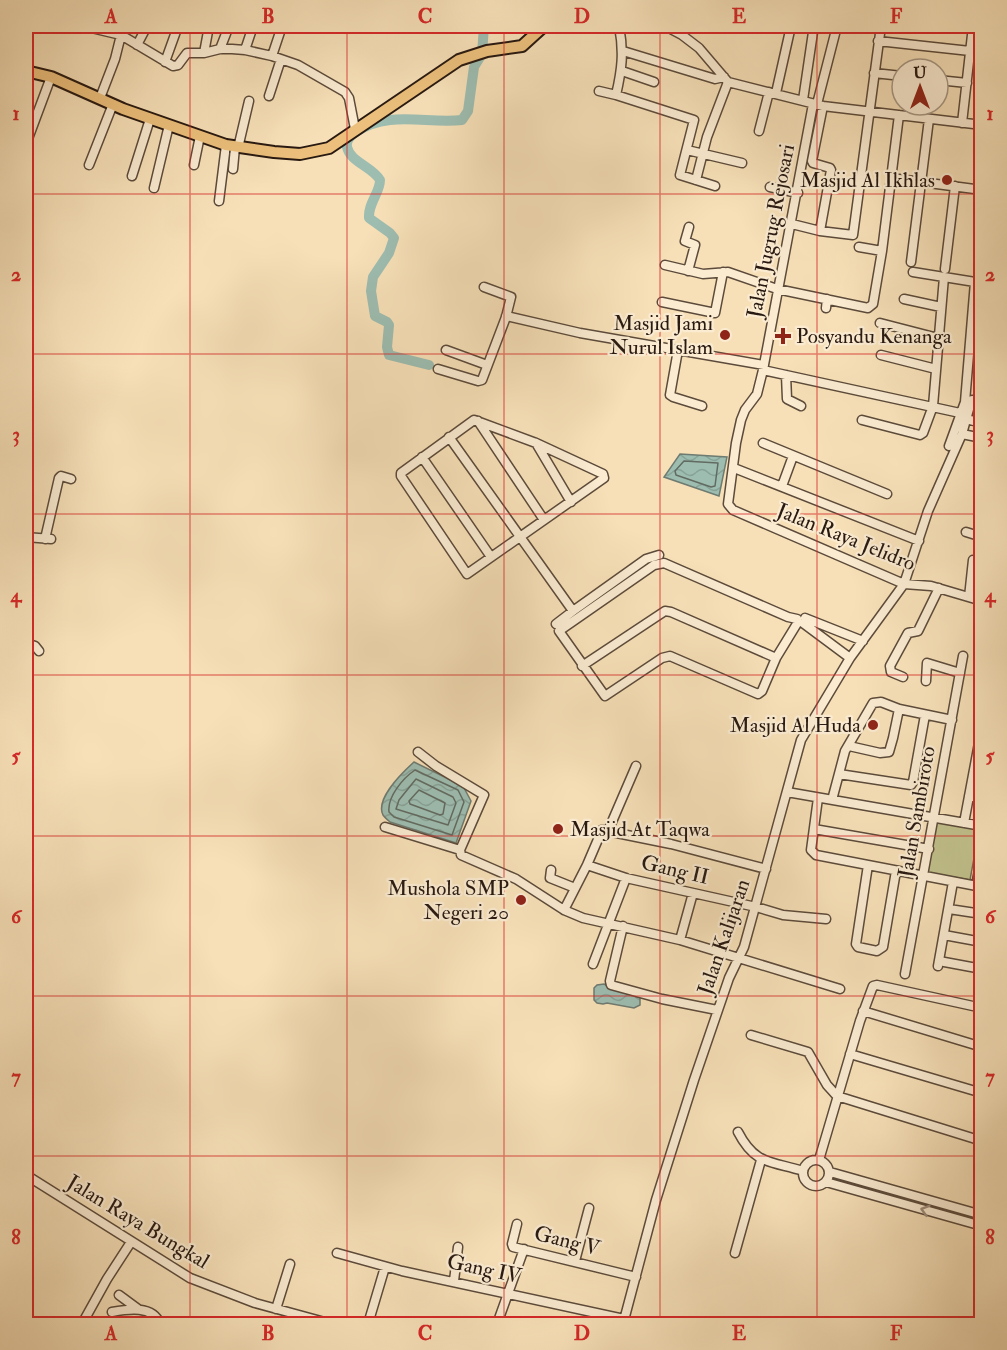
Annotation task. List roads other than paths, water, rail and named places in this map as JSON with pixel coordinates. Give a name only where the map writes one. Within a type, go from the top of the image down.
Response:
[{"type":"main road","points":[[26,70],[51,77],[150,119],[233,147],[300,154],[329,148],[448,67],[474,54],[522,46],[544,26]]},
{"type":"street","points":[[82,26],[96,27],[120,35],[175,66],[188,53],[204,53],[220,49],[245,50],[298,65],[345,92],[350,98],[355,129]]},
{"type":"street","points":[[136,45],[147,26]]},
{"type":"street","points":[[165,62],[178,26]]},
{"type":"street","points":[[204,53],[209,26]]},
{"type":"street","points":[[220,49],[229,26]]},
{"type":"street","points":[[245,50],[253,26]]},
{"type":"street","points":[[272,56],[282,26]]},
{"type":"street","points":[[616,95],[622,71],[623,51],[619,26]]},
{"type":"street","points":[[665,26],[699,48],[726,79]]},
{"type":"street","points":[[759,131],[773,93],[791,26]]},
{"type":"street","points":[[820,231],[831,171],[830,168],[812,161],[818,105],[837,26]]},
{"type":"street","points":[[792,224],[851,236],[854,234],[868,111],[881,26]]},
{"type":"street","points":[[962,123],[973,26]]},
{"type":"street","points":[[803,100],[813,32]]},
{"type":"street","points":[[100,98],[115,59],[120,35]]},
{"type":"street","points":[[878,41],[970,51]]},
{"type":"street","points":[[623,51],[715,79],[726,79],[818,105],[890,114]]},
{"type":"street","points":[[269,96],[281,59]]},
{"type":"street","points":[[622,71],[654,82]]},
{"type":"street","points":[[874,73],[890,75]]},
{"type":"street","points":[[26,144],[51,77]]},
{"type":"street","points":[[696,180],[726,79]]},
{"type":"street","points":[[950,81],[966,83]]},
{"type":"street","points":[[599,91],[693,120],[680,175],[715,186]]},
{"type":"street","points":[[219,201],[233,147],[249,101]]},
{"type":"street","points":[[89,165],[113,104]]},
{"type":"street","name":"Jalan Jugrug Rejosari","points":[[733,510],[728,504],[736,443],[741,420],[745,410],[757,394],[764,367],[777,289],[818,105]]},
{"type":"street","points":[[665,265],[705,274],[723,272],[826,304],[868,308],[873,304],[882,251],[899,117]]},
{"type":"street","points":[[914,117],[981,125]]},
{"type":"street","points":[[132,176],[150,119]]},
{"type":"street","points":[[911,262],[929,119]]},
{"type":"street","points":[[154,188],[170,125]]},
{"type":"street","points":[[194,165],[200,136]]},
{"type":"street","points":[[232,169],[233,147]]},
{"type":"street","points":[[687,150],[742,163]]},
{"type":"street","points":[[891,178],[981,190]]},
{"type":"street","points":[[862,420],[921,435],[933,406],[944,273],[955,186]]},
{"type":"street","points":[[770,187],[798,193]]},
{"type":"street","points":[[688,271],[695,245],[685,241],[689,227]]},
{"type":"street","points":[[859,247],[882,251]]},
{"type":"street","points":[[662,302],[715,313],[723,272]]},
{"type":"street","points":[[913,272],[944,273],[975,282],[963,416]]},
{"type":"street","points":[[438,369],[478,381],[482,380],[506,316],[510,296],[484,286]]},
{"type":"street","points":[[904,299],[941,307]]},
{"type":"street","points":[[506,316],[580,333],[764,367],[786,375],[933,406],[981,423]]},
{"type":"street","points":[[880,323],[938,338]]},
{"type":"street","points":[[446,350],[487,365]]},
{"type":"street","points":[[678,350],[670,394],[673,398],[702,406]]},
{"type":"street","points":[[881,355],[936,369]]},
{"type":"street","points":[[786,375],[787,399],[801,406]]},
{"type":"street","points":[[950,446],[972,400],[981,400]]},
{"type":"street","name":"Jalan Kalijaran","points":[[623,1322],[665,1172],[717,1010],[744,947],[801,740],[850,658],[904,584],[928,511],[962,434],[963,416]]},
{"type":"street","points":[[478,420],[544,520]]},
{"type":"street","points":[[478,420],[536,443],[604,475],[603,479],[467,574],[400,476],[470,421],[478,420]]},
{"type":"street","points":[[962,434],[981,438]]},
{"type":"street","points":[[449,437],[573,611]]},
{"type":"street","points":[[536,443],[571,502]]},
{"type":"street","points":[[763,444],[887,494]]},
{"type":"street","points":[[782,486],[793,456]]},
{"type":"street","points":[[422,457],[491,557]]},
{"type":"street","points":[[734,468],[919,541]]},
{"type":"street","points":[[26,537],[48,539],[58,478],[61,476],[71,479]]},
{"type":"street","name":"Jalan Raya Jelidro","points":[[733,510],[904,584],[939,588],[981,601]]},
{"type":"street","points":[[966,532],[981,537]]},
{"type":"street","points":[[659,555],[646,559],[560,629],[559,634],[605,696],[662,658],[670,656],[758,694],[762,691],[776,658],[801,621]]},
{"type":"street","points":[[969,597],[973,560]]},
{"type":"street","points":[[556,624],[615,586],[654,565],[663,563],[788,617],[862,641]]},
{"type":"street","points":[[903,677],[891,672],[890,666],[908,633],[918,631],[939,588]]},
{"type":"street","points":[[582,666],[665,611],[776,658]]},
{"type":"street","points":[[801,621],[850,658]]},
{"type":"street","points":[[26,643],[35,646],[39,651]]},
{"type":"street","name":"Jalan Sambiroto","points":[[905,974],[963,656]]},
{"type":"street","points":[[926,681],[927,663],[960,673]]},
{"type":"street","points":[[832,800],[845,751],[873,703],[881,702],[899,709],[952,720]]},
{"type":"street","points":[[849,746],[880,753],[889,752],[899,709]]},
{"type":"street","points":[[839,774],[911,785],[925,715]]},
{"type":"street","points":[[964,823],[981,727]]},
{"type":"street","points":[[418,752],[436,766],[484,795],[460,850],[461,855],[516,879],[564,910],[583,918],[680,940],[840,989]]},
{"type":"street","points":[[608,831],[636,766]]},
{"type":"street","points":[[787,792],[981,826]]},
{"type":"street","points":[[969,796],[981,799]]},
{"type":"street","points":[[818,798],[812,852],[819,856],[979,887],[981,856]]},
{"type":"street","points":[[385,826],[460,850]]},
{"type":"street","points":[[814,829],[928,849]]},
{"type":"street","points":[[564,910],[602,830],[670,844],[766,869]]},
{"type":"street","name":"Gang II","points":[[587,865],[626,878],[756,906],[783,915],[826,919]]},
{"type":"street","points":[[868,865],[856,939],[858,947],[877,951],[883,947],[897,871]]},
{"type":"street","points":[[551,870],[550,878],[575,888]]},
{"type":"street","points":[[593,964],[626,878]]},
{"type":"street","points":[[953,882],[939,964],[981,969]]},
{"type":"street","points":[[680,940],[693,893]]},
{"type":"street","points":[[949,909],[981,915]]},
{"type":"street","points":[[623,926],[611,985],[662,999],[717,1010]]},
{"type":"street","points":[[944,935],[981,942]]},
{"type":"street","points":[[819,1160],[863,1011],[873,986],[981,1008]]},
{"type":"street","points":[[863,1011],[981,1047]]},
{"type":"street","points":[[751,1035],[808,1052],[827,1085],[837,1096],[981,1141]]},
{"type":"street","points":[[850,1054],[981,1093]]},
{"type":"street","points":[[738,1132],[749,1150],[761,1160],[803,1171]]},
{"type":"street","points":[[735,1253],[761,1160]]},
{"type":"street","points":[[819,1160],[828,1167],[830,1172],[826,1182],[819,1186],[811,1185],[804,1179],[803,1171],[807,1163],[819,1160]]},
{"type":"street","points":[[830,1172],[981,1215]]},
{"type":"street","name":"Jalan Raya Bungkal","points":[[28,1176],[190,1278],[276,1309],[332,1324]]},
{"type":"street","points":[[826,1182],[981,1226]]},
{"type":"street","points":[[575,1261],[589,1208]]},
{"type":"street","name":"Gang V","points":[[517,1224],[512,1246],[636,1277]]},
{"type":"street","points":[[81,1324],[102,1286],[131,1242]]},
{"type":"street","points":[[453,1281],[458,1247]]},
{"type":"street","points":[[497,1324],[524,1249]]},
{"type":"street","name":"Gang IV","points":[[337,1253],[386,1267],[508,1292],[623,1322]]},
{"type":"street","points":[[276,1309],[290,1264]]},
{"type":"street","points":[[368,1324],[386,1267]]},
{"type":"street","points":[[119,1295],[158,1320]]},
{"type":"street","points":[[112,1312],[138,1309]]},
{"type":"water","points":[[680,454],[727,457],[719,496],[664,477]]},
{"type":"water","points":[[414,762],[463,786],[471,801],[456,843],[390,822],[383,815],[383,801],[386,794]]},
{"type":"water","points":[[604,984],[640,995],[640,1005],[634,1008],[597,1003],[594,1000],[594,988]]},
{"type":"waterway","points":[[429,365],[389,355],[387,347],[389,325],[375,316],[371,291],[373,277],[389,253],[394,238],[369,218],[370,208],[380,180],[377,175],[352,157],[347,144],[354,133],[381,121],[462,120],[468,111],[474,67],[482,54],[484,26]]},
{"type":"place","name":"Masjid Al Ikhlas","points":[[947,180]]},
{"type":"place","name":"Masjid Jami Nurul Islam","points":[[725,335]]},
{"type":"place","name":"Posyandu Kenanga","points":[[783,336]]},
{"type":"place","name":"Masjid Al Huda","points":[[873,725]]},
{"type":"place","name":"Masjid At Taqwa","points":[[558,829]]},
{"type":"place","name":"Mushola SMP Negeri 20","points":[[521,900]]}]
